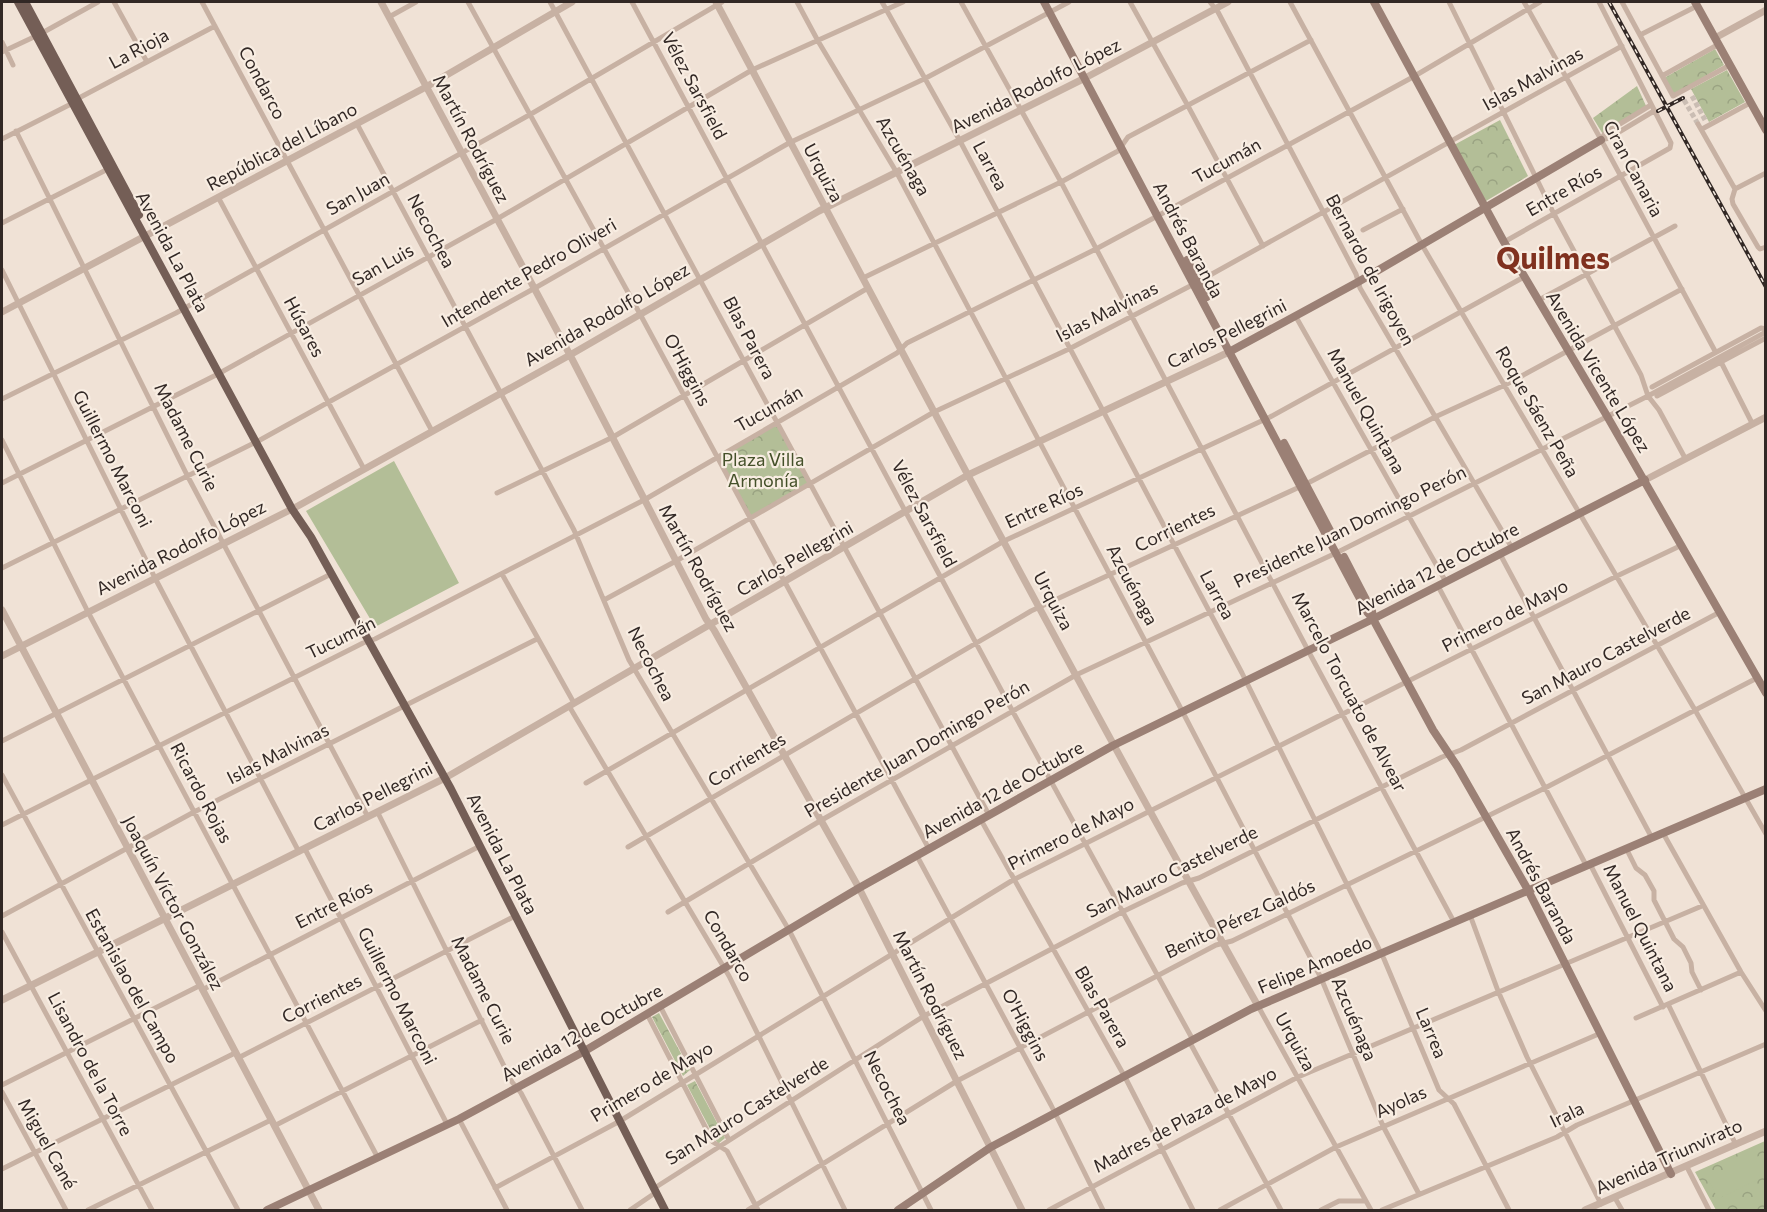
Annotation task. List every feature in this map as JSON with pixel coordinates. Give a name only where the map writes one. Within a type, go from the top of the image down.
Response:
[{"type":"main road","name":"Avenida La Plata","points":[[18,2],[39,34]]},
{"type":"main road","name":"Avenida La Plata","points":[[25,2],[39,34],[299,518],[445,778],[664,1210]]},
{"type":"main road","name":"Andrés Baranda","points":[[1044,2],[1052,11],[1088,77],[1433,730],[1450,754],[1528,890],[1671,1174]]},
{"type":"main road","name":"Andrés Baranda","points":[[1050,2],[1052,11]]},
{"type":"main road","name":"Avenida Vicente López","points":[[1378,3],[1413,77],[1504,243],[1645,480],[1766,693]]},
{"type":"main road","points":[[1696,4],[1766,130]]},
{"type":"main road","name":"Avenida La Plata","points":[[75,101],[108,170],[147,235]]},
{"type":"main road","name":"Carlos Pellegrini","points":[[1231,351],[1358,282],[1601,140]]},
{"type":"main road","name":"Avenida 12 de Octubre","points":[[267,1210],[459,1119],[583,1052],[859,888],[1114,745],[1373,619],[1645,480]]},
{"type":"main road","name":"Felipe Amoedo","points":[[898,1210],[991,1147],[1258,1006],[1766,789]]},
{"type":"street","points":[[4,51],[98,2]]},
{"type":"street","points":[[114,2],[147,62]]},
{"type":"street","name":"Condarco","points":[[202,2],[432,431]]},
{"type":"street","name":"Martín Rodríguez","points":[[381,2],[535,288],[706,619],[859,888],[1022,1210]]},
{"type":"street","points":[[389,17],[416,2]]},
{"type":"street","name":"O'Higgins","points":[[468,2],[566,178],[890,781],[929,849]]},
{"type":"street","name":"Blas Parera","points":[[550,2],[989,816]]},
{"type":"street","name":"República del Líbano","points":[[2,312],[426,87],[572,2]]},
{"type":"street","name":"Vélez Sarsfield","points":[[632,2],[976,644],[1157,975],[1281,1210]]},
{"type":"street","name":"San Juan","points":[[2,399],[185,307],[393,192],[531,114],[718,2]]},
{"type":"street","name":"Urquiza","points":[[718,2],[824,208],[1149,811],[1371,1210]]},
{"type":"street","name":"Azcuénaga","points":[[797,2],[897,173],[1321,978],[1383,1126],[1419,1194]]},
{"type":"street","name":"Larrea","points":[[882,2],[960,141],[1245,681],[1381,953],[1438,1090],[1454,1104],[1509,1210]]},
{"type":"street","name":"San Luis","points":[[2,483],[221,372],[497,219],[752,70],[903,2]]},
{"type":"street","name":"Marcelo Torcuato de Alvear","points":[[961,2],[1061,182],[1342,715],[1454,922]]},
{"type":"street","name":"Intendente Pedro Oliveri","points":[[2,568],[258,442],[535,288],[789,142],[924,79],[1069,2]]},
{"type":"street","points":[[1130,2],[1263,246]]},
{"type":"street","name":"Bernardo de Irigoyen","points":[[1210,2],[1216,8],[1394,348],[1512,548]]},
{"type":"street","name":"Avenida Rodolfo López","points":[[2,656],[294,508],[364,470],[570,355],[824,208],[1088,77],[1228,2]]},
{"type":"street","name":"Roque Sáenz Peña","points":[[1290,2],[1422,245],[1766,834]]},
{"type":"street","points":[[1449,2],[1554,214],[1641,375],[1648,396],[1659,410],[1685,458]]},
{"type":"street","name":"Gran Canaria","points":[[1524,2],[1715,351]]},
{"type":"street","name":"Tucumán","points":[[2,825],[502,574],[644,500],[897,353],[908,343],[1161,214],[1413,77],[1540,2]]},
{"type":"street","points":[[1599,2],[1652,108]]},
{"type":"street","points":[[1622,2],[1673,96],[1682,96],[1688,89],[1730,65]]},
{"type":"street","points":[[1640,35],[1696,4]]},
{"type":"street","points":[[1662,76],[1766,10]]},
{"type":"street","name":"La Rioja","points":[[2,139],[215,26]]},
{"type":"street","points":[[863,278],[1061,182],[1118,151],[1128,137],[1311,40]]},
{"type":"street","points":[[2,42],[4,51],[13,65]]},
{"type":"street","name":"Islas Malvinas","points":[[604,600],[750,519],[934,412],[1069,349],[1196,283],[1622,46]]},
{"type":"street","points":[[1688,89],[1692,96]]},
{"type":"street","points":[[1702,129],[1707,123],[1750,103]]},
{"type":"street","name":"Carlos Pellegrini","points":[[1601,140],[1609,138],[1652,108]]},
{"type":"street","name":"Entre Ríos","points":[[1504,243],[1670,148],[1671,143],[1652,108]]},
{"type":"street","name":"Necochea","points":[[357,124],[576,534],[634,669],[789,930],[931,1210]]},
{"type":"street","points":[[1698,124],[1735,189]]},
{"type":"street","name":"Madame Curie","points":[[16,131],[187,475],[368,817]]},
{"type":"street","points":[[2,223],[108,170]]},
{"type":"street","points":[[1766,173],[1735,189],[1731,199],[1758,247],[1761,249],[1766,247]]},
{"type":"street","name":"Húsares","points":[[218,197],[364,470]]},
{"type":"street","points":[[1363,230],[1403,209]]},
{"type":"street","points":[[1539,300],[1675,226]]},
{"type":"street","name":"Guillermo Marconi","points":[[2,270],[155,578],[261,780],[340,918],[447,1125]]},
{"type":"street","name":"Entre Ríos","points":[[586,783],[1004,541],[1267,418],[1524,277]]},
{"type":"street","points":[[497,493],[613,437],[868,288]]},
{"type":"street","name":"Corrientes","points":[[628,847],[784,754],[1040,608],[1304,485],[1435,417],[1504,385],[1682,289]]},
{"type":"street","name":"Manuel Quintana","points":[[1296,317],[1408,516],[1442,584],[1471,650],[1665,1006],[1736,1145]]},
{"type":"street","name":"Presidente Juan Domingo Perón","points":[[668,912],[820,821],[1076,675],[1338,551],[1541,450],[1648,396],[1715,351],[1761,328],[1766,331]]},
{"type":"street","name":"Presidente Juan Domingo Perón","points":[[1657,390],[1766,331]]},
{"type":"street","name":"Presidente Juan Domingo Perón","points":[[1657,390],[1721,362],[1766,338]]},
{"type":"street","name":"Carlos Pellegrini","points":[[2,1000],[445,778],[968,475],[1231,351]]},
{"type":"street","points":[[1721,362],[1752,423]]},
{"type":"street","points":[[1641,375],[1657,390],[1659,410]]},
{"type":"street","name":"Avenida 12 de Octubre","points":[[1645,480],[1766,417]]},
{"type":"street","name":"Ricardo Rojas","points":[[2,440],[88,612],[378,1158]]},
{"type":"street","name":"Primero de Mayo","points":[[495,1188],[620,1121],[1013,880],[1682,545]]},
{"type":"street","points":[[1500,554],[1652,838]]},
{"type":"street","points":[[2,741],[331,574]]},
{"type":"street","name":"Condarco","points":[[502,574],[607,771],[725,968],[845,1210]]},
{"type":"street","name":"Joaquín Víctor González","points":[[2,610],[319,1210]]},
{"type":"street","name":"San Mauro Castelverde","points":[[630,1210],[729,1140],[924,1016],[1122,912],[1510,724],[1720,612]]},
{"type":"street","name":"Islas Malvinas","points":[[2,916],[194,812],[537,639]]},
{"type":"street","name":"Benito Pérez Galdós","points":[[748,1210],[757,1208],[822,1164],[957,1081],[1157,975],[1216,945],[1232,941],[1545,788],[1757,678]]},
{"type":"street","name":"Estanislao del Campo","points":[[2,775],[60,886],[238,1210]]},
{"type":"street","name":"Madame Curie","points":[[378,813],[482,1020],[582,1210]]},
{"type":"street","name":"Blas Parera","points":[[981,820],[1124,1076],[1193,1210]]},
{"type":"street","points":[[1663,833],[1702,906],[1766,1011]]},
{"type":"street","name":"Entre Ríos","points":[[2,1085],[133,1019],[270,955],[480,846]]},
{"type":"street","points":[[1626,848],[1636,868],[1645,876],[1654,891],[1654,900],[1675,941],[1683,947],[1701,990]]},
{"type":"street","name":"O'Higgins","points":[[917,856],[1055,1113],[1103,1210]]},
{"type":"street","name":"Madres de Plaza de Mayo","points":[[1049,1210],[1298,1077],[1664,920],[1702,906]]},
{"type":"street","points":[[1470,915],[1498,991],[1530,1063],[1601,1204]]},
{"type":"street","name":"Corrientes","points":[[2,1169],[103,1120],[170,1084],[307,1023],[515,916]]},
{"type":"street","name":"Lisandro de la Torre","points":[[2,932],[152,1210]]},
{"type":"street","points":[[1636,1018],[1741,972]]},
{"type":"street","points":[[660,1006],[729,1140]]},
{"type":"street","points":[[647,1014],[713,1142],[727,1151],[757,1208]]},
{"type":"street","points":[[88,1210],[206,1152],[342,1092],[482,1020]]},
{"type":"street","name":"Ayolas","points":[[1220,1210],[1336,1147],[1601,1033]]},
{"type":"street","name":"Irala","points":[[1382,1210],[1766,1044]]},
{"type":"street","name":"Miguel Cané","points":[[2,1092],[66,1210]]},
{"type":"street","points":[[459,1119],[507,1210]]},
{"type":"street","name":"Avenida Triunvirato","points":[[1585,1210],[1766,1131]]},
{"type":"street","points":[[1686,1167],[1709,1210]]},
{"type":"street","points":[[1615,1198],[1622,1210]]},
{"type":"street","points":[[1321,1210],[1340,1201],[1365,1201]]},
{"type":"green space","points":[[1715,49],[1724,65],[1674,95],[1664,78]]},
{"type":"green space","points":[[1727,70],[1745,102],[1709,122],[1691,89]]},
{"type":"green space","points":[[1637,86],[1647,108],[1604,136],[1593,118]]},
{"type":"green space","points":[[1500,120],[1528,176],[1486,201],[1454,145]]},
{"type":"green space","name":"Plaza Villa Armonía","points":[[777,422],[810,484],[750,519],[717,457]]},
{"type":"green space","points":[[394,461],[459,583],[375,627],[306,511]]},
{"type":"green space","points":[[659,1013],[690,1070],[683,1076],[652,1017]]},
{"type":"green space","points":[[695,1081],[725,1138],[718,1144],[687,1085]]},
{"type":"green space","points":[[1765,1141],[1765,1210],[1716,1210],[1695,1172]]},
{"type":"green space","points":[[1765,1153],[1765,1176],[1718,1199],[1709,1181]]},
{"type":"tunnel","points":[[1692,96],[1705,120]]},
{"type":"tunnel","points":[[1684,100],[1698,124]]},
{"type":"railway","points":[[1609,2],[1766,287]]},
{"type":"railway","points":[[1658,111],[1683,98]]},
{"type":"district","name":"Quilmes","points":[[1553,259]]}]
